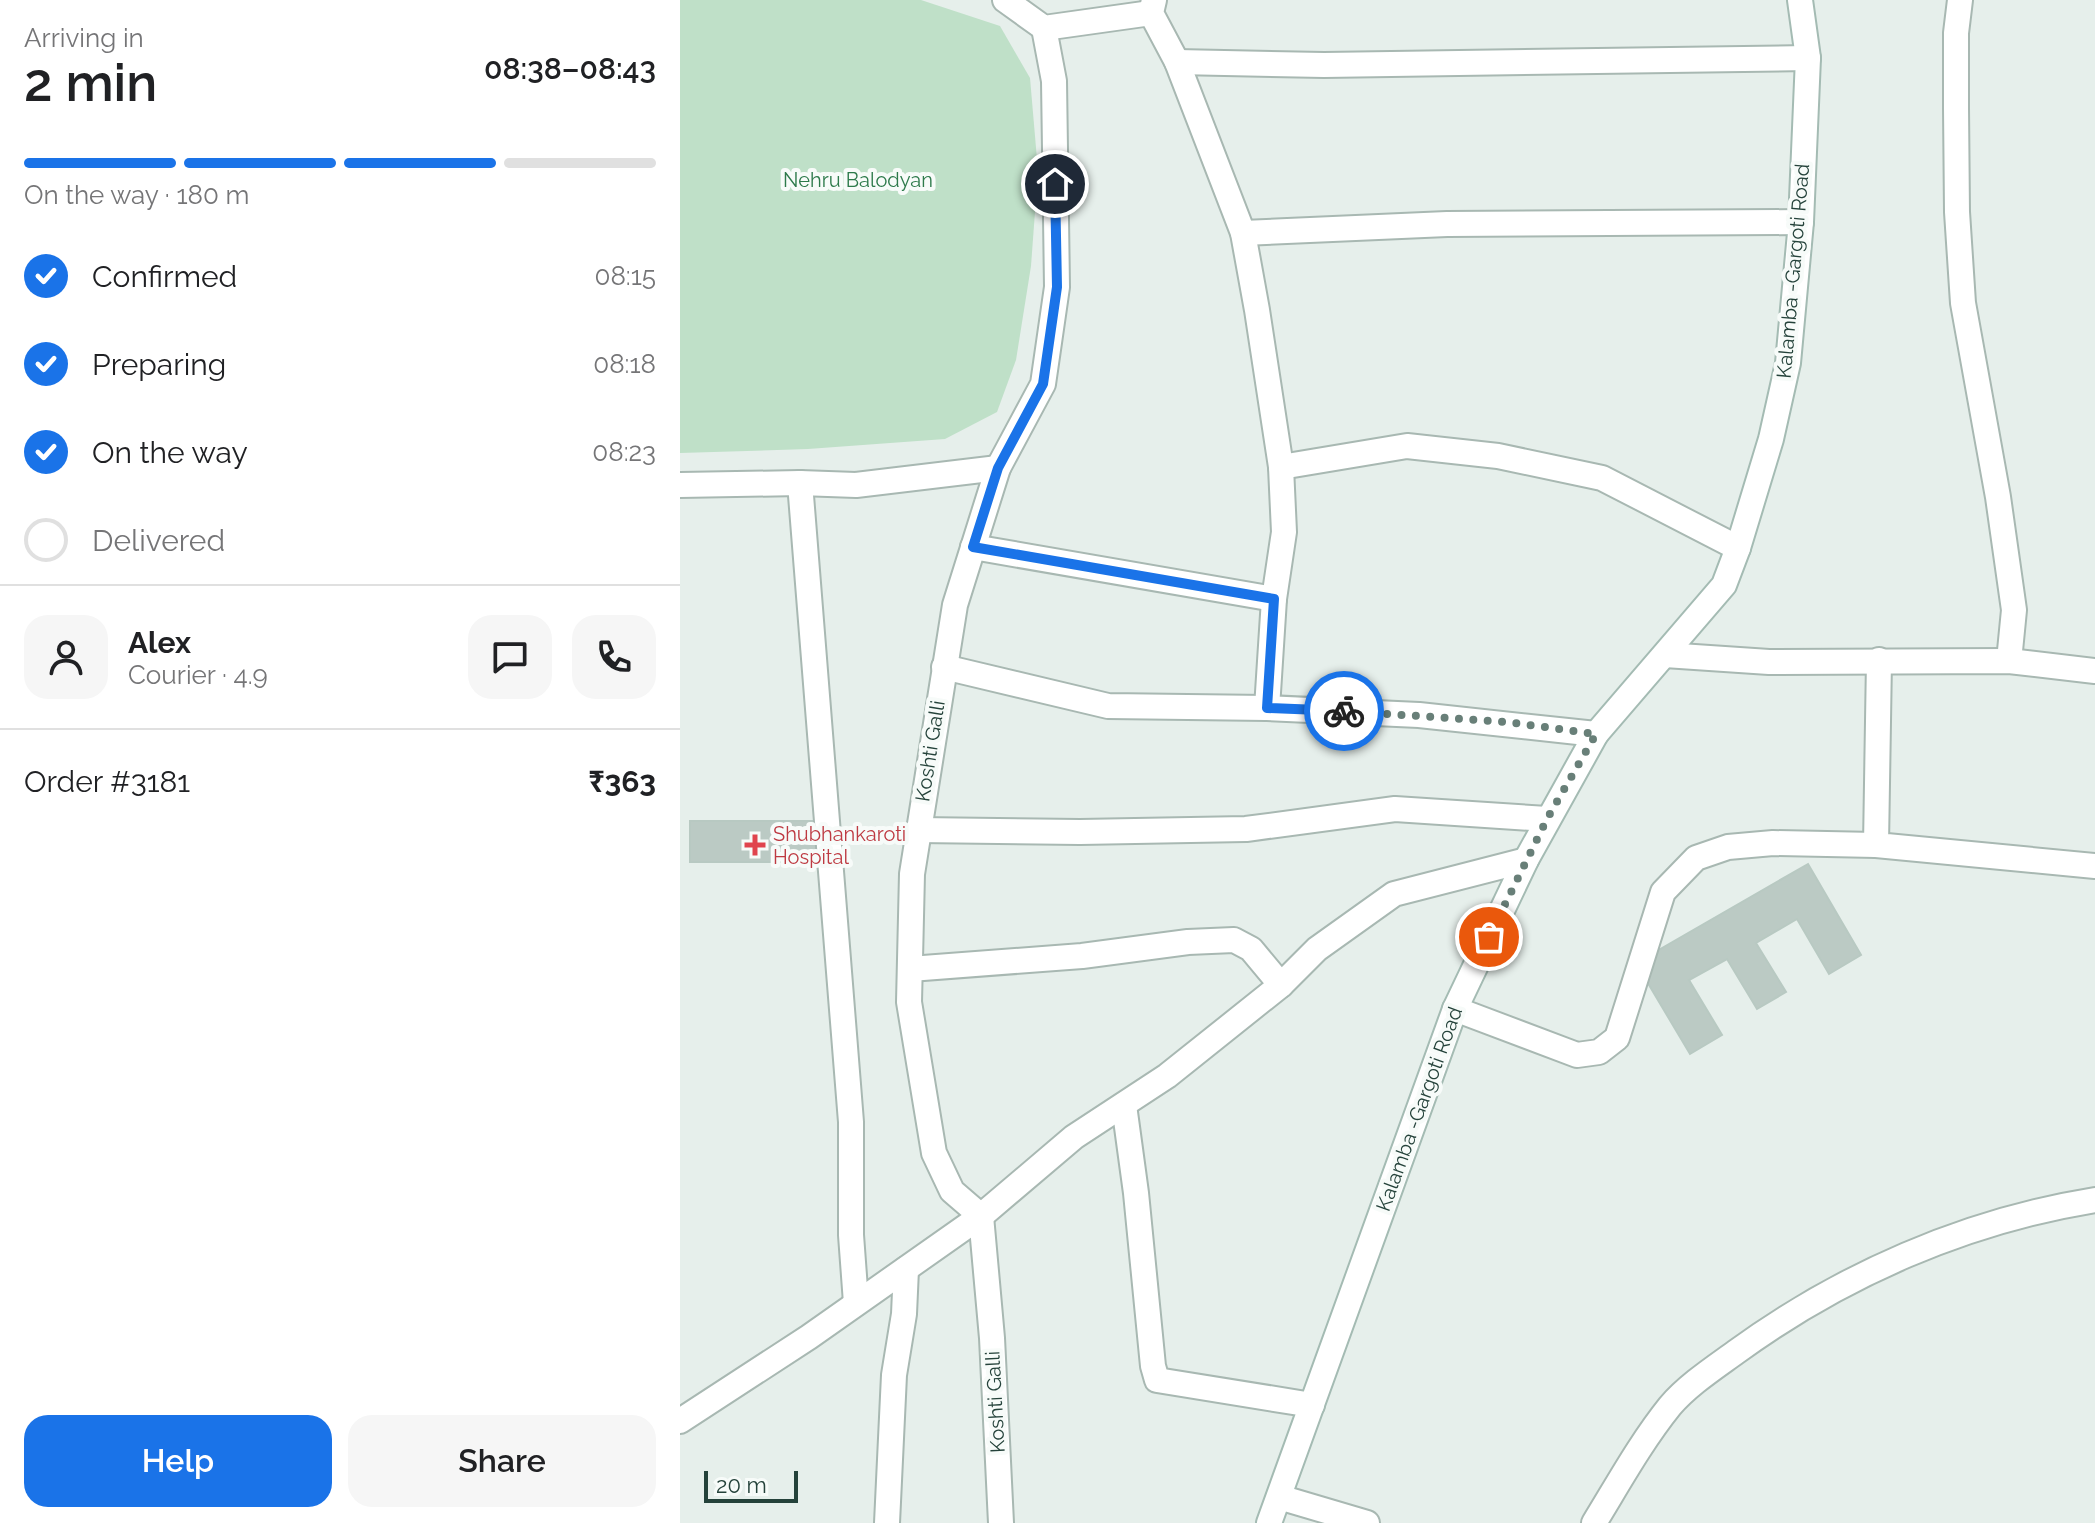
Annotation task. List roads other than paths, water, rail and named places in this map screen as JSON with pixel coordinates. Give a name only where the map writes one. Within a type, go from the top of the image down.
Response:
[{"type":"street","points":[[1005,0],[1044,28],[1153,7],[1243,233],[1281,467],[1284,532],[1274,599],[1267,708]]},
{"type":"street","name":"Kalamba -Gargoti Road","points":[[1269,1523],[1455,1009],[1526,860],[1596,734],[1724,585],[1738,548],[1771,439],[1788,363],[1801,222],[1808,58],[1800,0]]},
{"type":"street","points":[[1960,0],[1956,33],[1957,212],[1963,303],[1998,497],[2014,610],[2009,661]]},
{"type":"street","name":"Koshti Galli","points":[[1001,1523],[992,1338],[981,1216],[952,1191],[934,1153],[909,1002],[912,874],[955,605],[998,468],[1043,384],[1057,287],[1054,81],[1044,28]]},
{"type":"street","points":[[1177,62],[1324,65],[1808,58]]},
{"type":"street","points":[[1243,233],[1447,224],[1801,222]]},
{"type":"street","points":[[1281,467],[1407,446],[1498,456],[1602,478],[1738,548]]},
{"type":"street","points":[[680,485],[856,485],[998,468]]},
{"type":"street","points":[[800,483],[851,1122],[851,1235],[856,1303]]},
{"type":"street","points":[[973,547],[1274,599]]},
{"type":"street","points":[[1665,655],[1769,662],[2009,661],[2095,671]]},
{"type":"street","points":[[1876,845],[1879,660]]},
{"type":"street","points":[[944,667],[1108,706],[1267,708],[1419,715],[1596,734]]},
{"type":"street","points":[[918,830],[1246,829],[1395,809],[1547,819]]},
{"type":"street","points":[[1455,1009],[1577,1055],[1599,1052],[1617,1038],[1663,892],[1696,858],[1728,847],[1773,843],[1876,845],[2095,866]]},
{"type":"street","points":[[680,1421],[981,1216],[1074,1137],[1167,1076],[1281,985],[1317,949],[1394,894],[1526,860]]},
{"type":"street","points":[[910,969],[1234,940],[1251,949],[1281,985]]},
{"type":"street","points":[[1124,1105],[1157,1380],[1312,1405]]},
{"type":"street","points":[[1594,1523],[1672,1405],[1707,1373],[1757,1336],[1853,1279],[1930,1244],[2040,1209],[2095,1200]]},
{"type":"street","points":[[887,1523],[894,1375],[904,1314],[906,1269]]},
{"type":"street","points":[[1279,1497],[1367,1523]]},
{"type":"place","name":"Shubhankaroti Hospital","points":[[755,845]]},
{"type":"park label","name":"Nehru Balodyan","points":[[858,180]]}]
